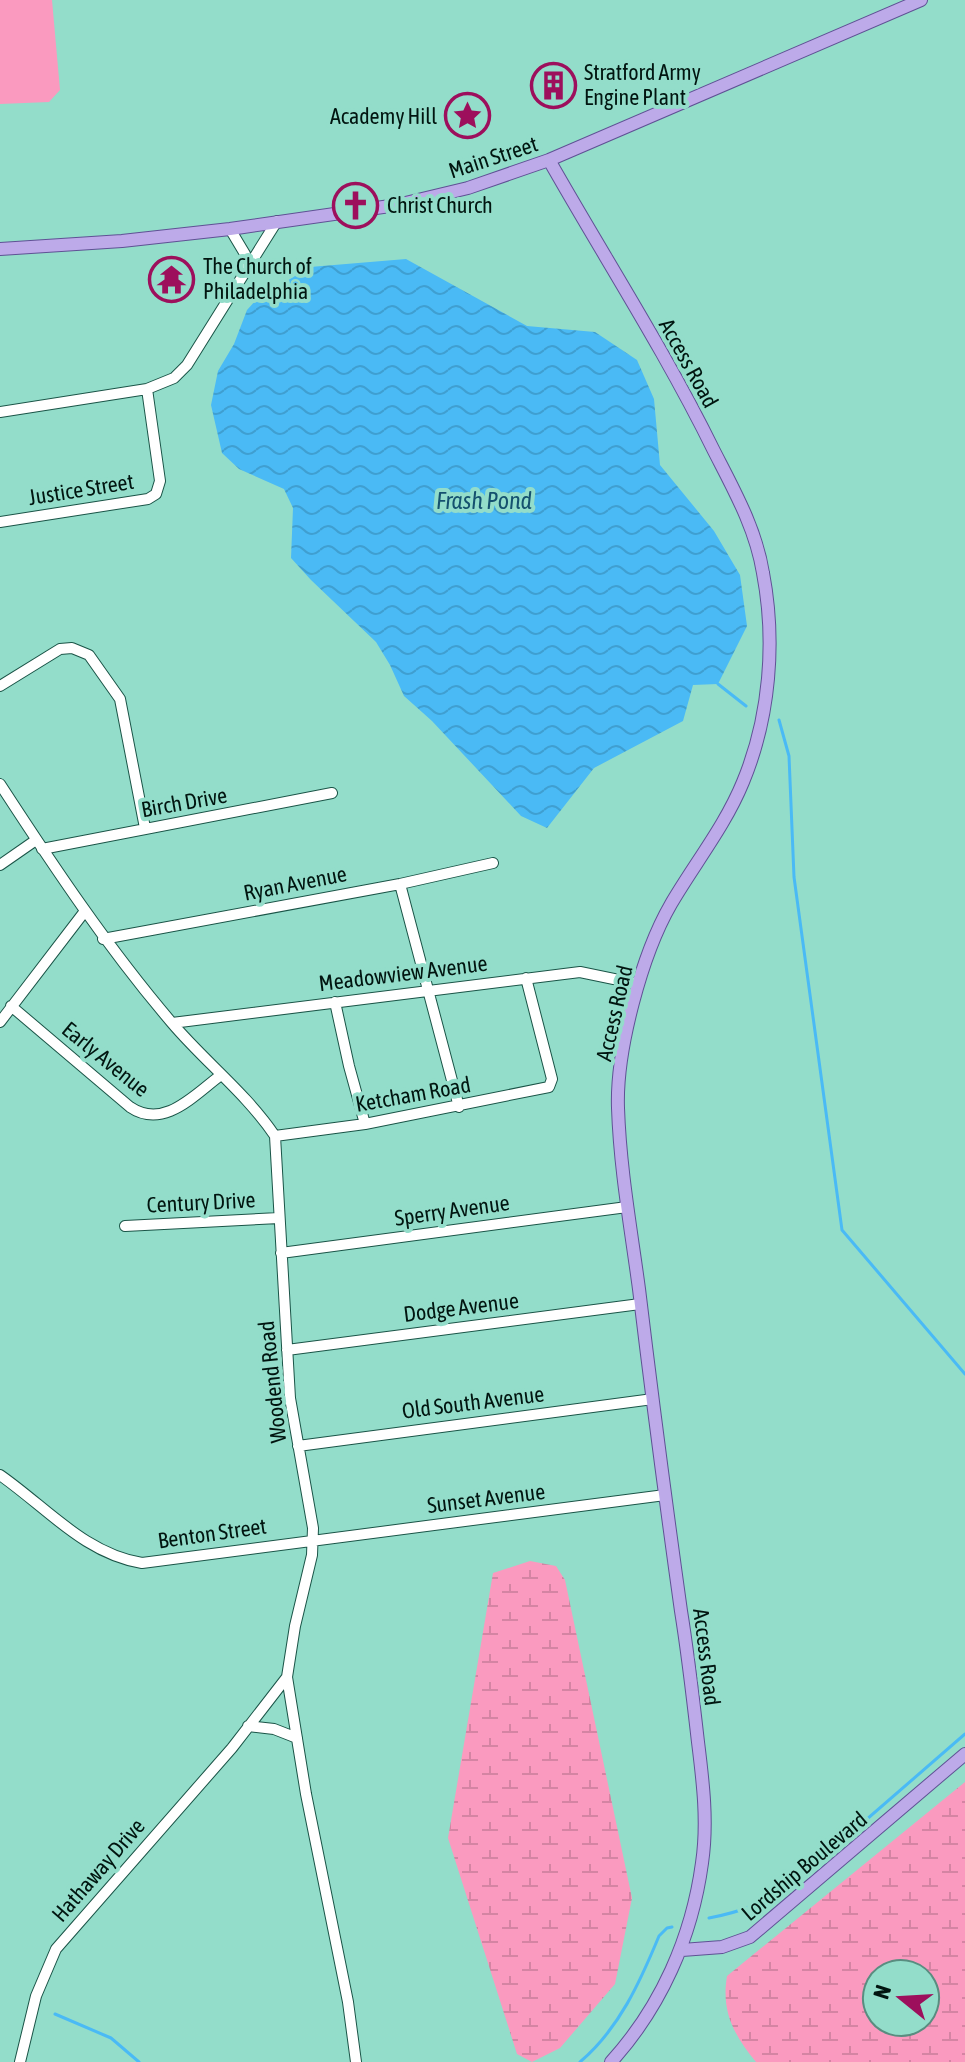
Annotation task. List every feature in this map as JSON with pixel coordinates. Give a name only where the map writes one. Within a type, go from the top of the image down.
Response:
[{"type":"main road","name":"Main Street","points":[[0,249],[122,241],[230,229],[397,205],[468,188],[549,160],[921,0]]},
{"type":"main road","name":"Access Road","points":[[549,160],[700,421],[746,514],[763,570],[769,673],[762,720],[751,761],[725,818],[669,907],[638,984],[623,1043],[618,1104],[627,1207],[690,1669],[704,1801],[703,1858],[694,1911],[682,1950]]},
{"type":"main road","name":"Lordship Boulevard","points":[[682,1950],[722,1947],[750,1937],[965,1754]]},
{"type":"main road","points":[[611,2062],[647,2015],[682,1950]]},
{"type":"street","points":[[0,412],[147,389],[180,374],[277,221]]},
{"type":"street","points":[[230,229],[245,254],[244,273]]},
{"type":"street","name":"Justice Street","points":[[0,522],[148,499],[156,494],[160,481],[147,389]]},
{"type":"street","points":[[0,686],[60,649],[72,648],[89,655],[120,699],[145,828]]},
{"type":"street","points":[[0,784],[103,939],[172,1023],[260,1115],[275,1136]]},
{"type":"street","name":"Birch Drive","points":[[39,844],[245,811],[332,793]]},
{"type":"street","points":[[0,865],[39,844]]},
{"type":"street","name":"Ryan Avenue","points":[[103,939],[400,884],[493,863]]},
{"type":"street","points":[[400,884],[459,1107]]},
{"type":"street","points":[[0,1022],[85,911]]},
{"type":"street","name":"Meadowview Avenue","points":[[172,1023],[580,972],[638,984]]},
{"type":"street","name":"Ketcham Road","points":[[275,1136],[365,1124],[545,1089],[552,1079],[526,978]]},
{"type":"street","points":[[335,1002],[365,1124]]},
{"type":"street","name":"Early Avenue","points":[[11,1006],[130,1107],[144,1115],[166,1114],[221,1075]]},
{"type":"street","name":"Woodend Road","points":[[275,1136],[290,1398],[310,1505],[313,1540],[287,1677],[348,2002],[356,2062]]},
{"type":"street","name":"Sperry Avenue","points":[[281,1253],[627,1207]]},
{"type":"street","name":"Century Drive","points":[[125,1226],[279,1218]]},
{"type":"street","name":"Dodge Avenue","points":[[287,1350],[640,1304]]},
{"type":"street","name":"Old South Avenue","points":[[298,1446],[653,1399]]},
{"type":"street","name":"Benton Street","points":[[0,1475],[87,1541],[112,1556],[126,1560],[160,1562],[313,1540]]},
{"type":"street","name":"Sunset Avenue","points":[[313,1540],[665,1495]]},
{"type":"street","name":"Hathaway Drive","points":[[20,2062],[36,1996],[56,1949],[287,1677]]},
{"type":"street","points":[[248,1726],[274,1729],[297,1738]]},
{"type":"green space","points":[[0,0],[52,0],[60,90],[49,102],[0,104]]},
{"type":"green space","points":[[530,1561],[556,1566],[565,1580],[632,1898],[615,1984],[560,2048],[532,2062],[517,2054],[448,1838],[493,1573]]},
{"type":"green space","points":[[965,1782],[965,2062],[756,2062],[731,2022],[727,1976]]},
{"type":"water","name":"Frash Pond","points":[[406,259],[527,326],[595,332],[637,360],[654,399],[660,465],[714,531],[740,575],[747,626],[718,684],[693,685],[683,721],[594,768],[547,828],[521,816],[432,721],[404,696],[376,642],[291,558],[293,508],[284,489],[239,469],[222,453],[211,405],[218,371],[234,344],[247,310],[257,299],[310,267]]},
{"type":"waterway","points":[[718,684],[746,706]]},
{"type":"waterway","points":[[779,720],[789,756],[794,877],[842,1230],[965,1374]]},
{"type":"waterway","points":[[709,1918],[752,1906],[791,1885],[965,1734]]},
{"type":"waterway","points":[[580,2062],[617,2020],[659,1936],[672,1927]]},
{"type":"waterway","points":[[55,2014],[111,2038],[139,2062]]},
{"type":"place","name":"Stratford Army Engine Plant","points":[[553,85]]},
{"type":"place","name":"Academy Hill","points":[[468,116]]},
{"type":"place","name":"Christ Church","points":[[356,205]]},
{"type":"place","name":"The Church of Philadelphia","points":[[172,279]]}]
